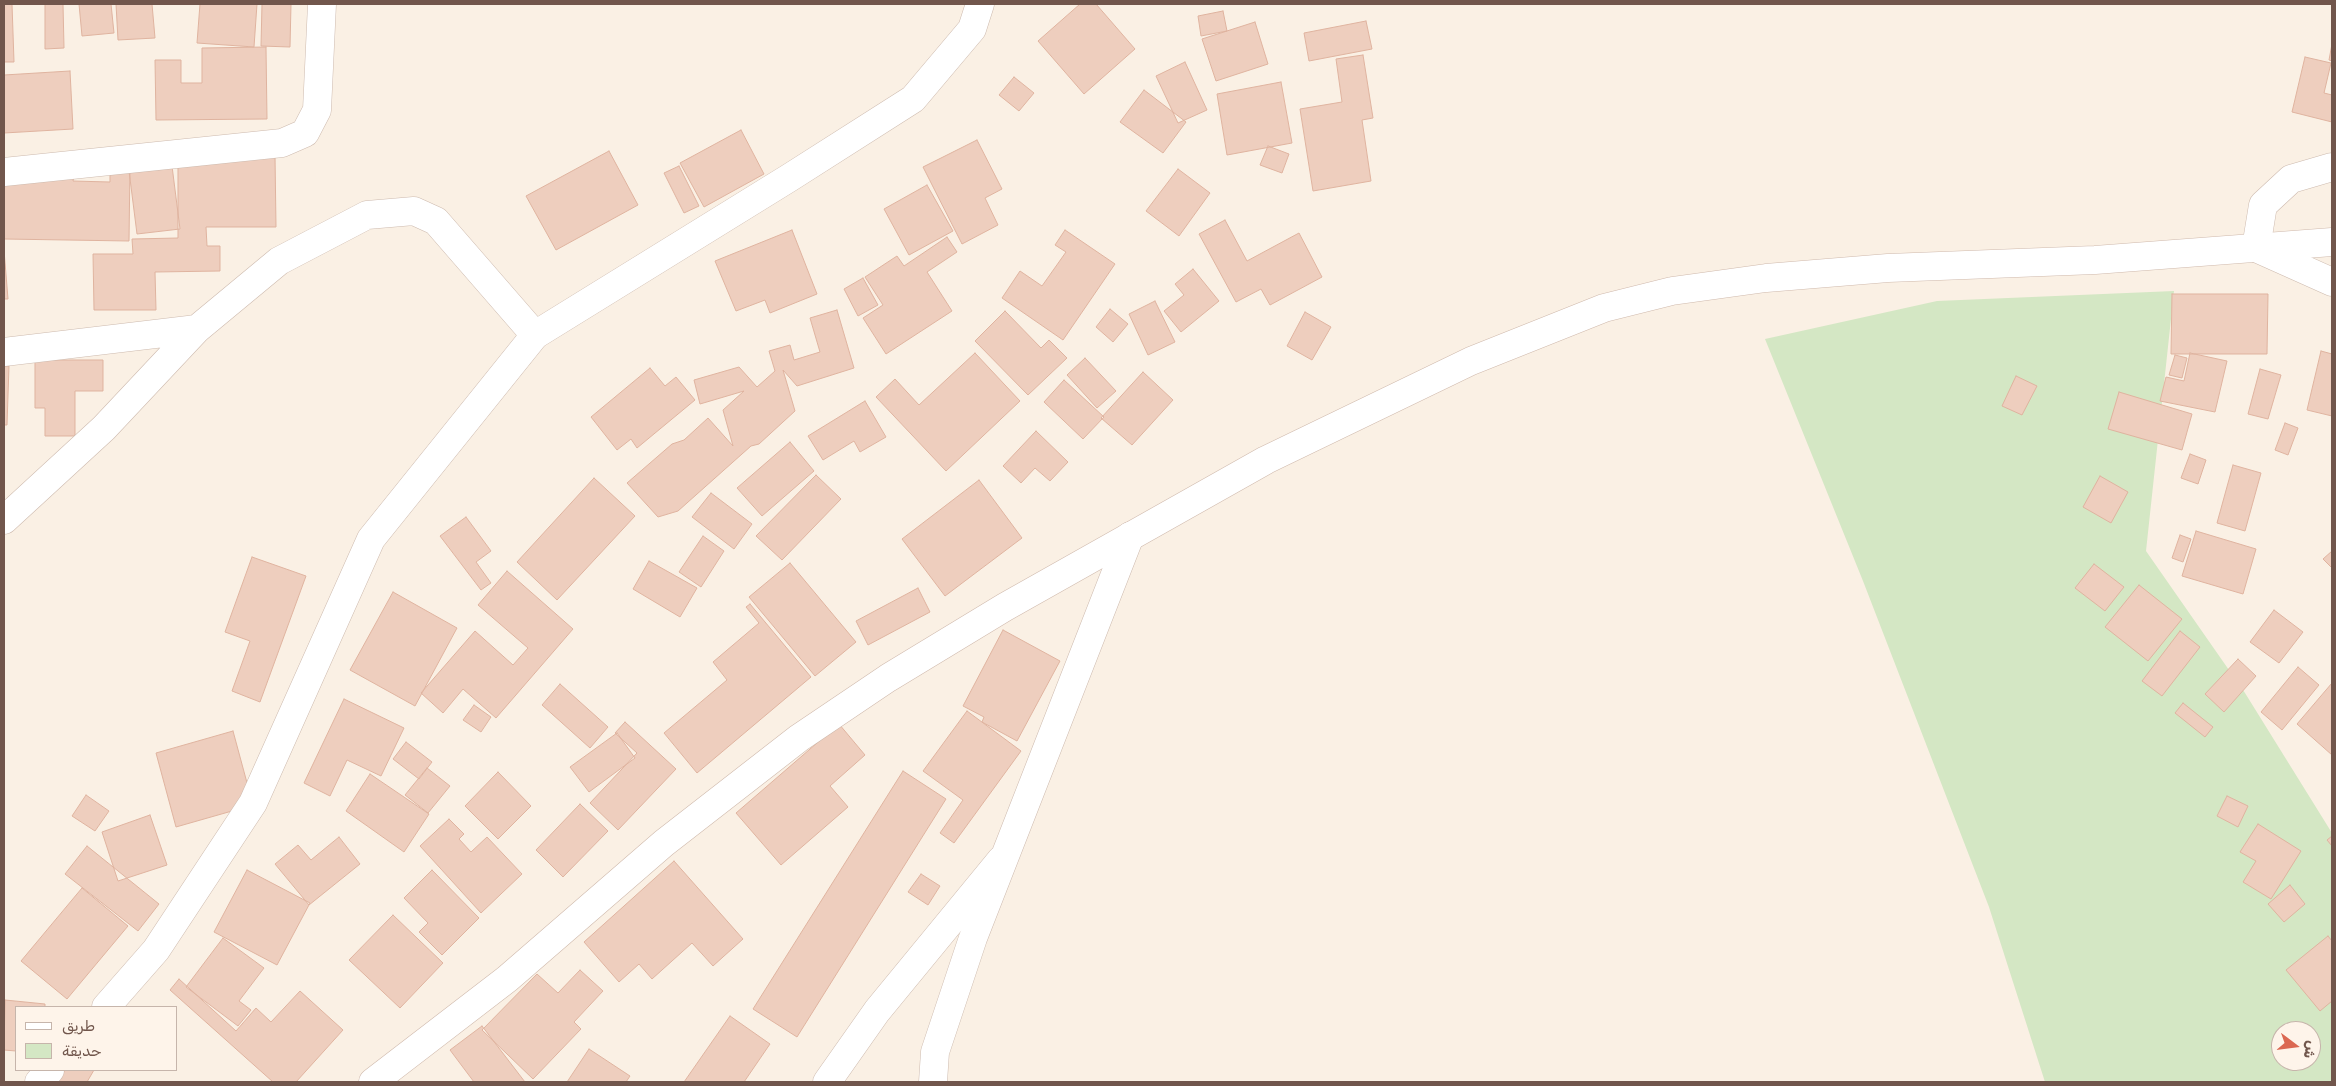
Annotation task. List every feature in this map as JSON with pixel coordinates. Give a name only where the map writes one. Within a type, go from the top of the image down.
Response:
[{"type":"street","points":[[4,172],[282,143],[305,133],[317,110],[322,4]]},
{"type":"street","points":[[107,1006],[156,950],[253,803],[371,539],[535,335],[781,184],[913,99],[972,30],[980,4]]},
{"type":"street","points":[[2256,248],[2263,205],[2290,179],[2332,167]]},
{"type":"street","points":[[4,520],[104,428],[197,328],[278,261],[367,215],[414,210],[436,221],[535,335]]},
{"type":"street","points":[[373,1082],[507,979],[664,843],[799,738],[896,673],[1005,607],[1266,460],[1471,361],[1604,308],[1672,291],[1766,278],[1888,268],[2095,260],[2332,242]]},
{"type":"street","points":[[2256,248],[2332,282]]},
{"type":"street","points":[[4,352],[197,328]]},
{"type":"street","points":[[933,1082],[935,1052],[973,938],[1130,536]]},
{"type":"street","points":[[827,1082],[877,1011],[1006,854]]},
{"type":"street","points":[[39,1082],[49,1071]]},
{"type":"green space","points":[[2174,291],[2146,551],[2245,693],[2332,833],[2332,1082],[2045,1082],[1989,907],[1863,581],[1765,339],[1937,301]]},
{"type":"building","points":[[4,4],[12,4],[14,62],[4,62]]},
{"type":"building","points":[[45,4],[63,4],[64,48],[45,49]]},
{"type":"building","points":[[79,4],[111,4],[114,33],[82,36]]},
{"type":"building","points":[[116,4],[152,4],[155,38],[118,40]]},
{"type":"building","points":[[200,4],[257,4],[254,47],[197,43]]},
{"type":"building","points":[[262,4],[291,4],[290,47],[261,46]]},
{"type":"building","points":[[1080,4],[1096,4],[1135,49],[1084,94],[1038,41]]},
{"type":"building","points":[[1223,11],[1227,31],[1201,36],[1198,16]]},
{"type":"building","points":[[1366,21],[1372,49],[1309,61],[1304,33]]},
{"type":"building","points":[[1255,22],[1268,64],[1216,81],[1202,39]]},
{"type":"building","points":[[2332,44],[2332,61],[2329,60]]},
{"type":"building","points":[[266,47],[267,119],[156,120],[155,60],[181,60],[181,83],[202,83],[202,48]]},
{"type":"building","points":[[1363,55],[1373,118],[1362,120],[1371,181],[1313,191],[1300,109],[1342,102],[1336,59]]},
{"type":"building","points":[[2305,57],[2331,63],[2324,93],[2332,95],[2332,122],[2292,112]]},
{"type":"building","points":[[1185,62],[1207,110],[1178,123],[1156,76]]},
{"type":"building","points":[[70,71],[73,129],[4,133],[4,75]]},
{"type":"building","points":[[1014,77],[1034,93],[1019,111],[999,95]]},
{"type":"building","points":[[1281,82],[1292,143],[1227,155],[1217,94]]},
{"type":"building","points":[[1144,90],[1186,122],[1163,153],[1120,122]]},
{"type":"building","points":[[741,130],[764,174],[704,207],[680,163]]},
{"type":"building","points":[[977,140],[1002,189],[985,198],[998,225],[962,244],[923,167]]},
{"type":"building","points":[[1268,146],[1289,154],[1282,173],[1260,165]]},
{"type":"building","points":[[609,151],[638,205],[556,250],[526,196]]},
{"type":"building","points":[[275,155],[276,227],[206,227],[207,246],[220,246],[220,271],[155,272],[156,310],[94,310],[93,254],[133,254],[132,239],[178,238],[178,156]]},
{"type":"building","points":[[171,158],[180,229],[137,234],[128,163]]},
{"type":"building","points":[[110,165],[130,165],[129,241],[4,239],[4,175],[74,176],[73,181],[110,182]]},
{"type":"building","points":[[679,166],[699,206],[684,213],[664,173]]},
{"type":"building","points":[[1178,169],[1210,193],[1179,236],[1146,211]]},
{"type":"building","points":[[927,185],[953,231],[909,255],[884,209]]},
{"type":"building","points":[[1225,220],[1247,261],[1299,233],[1322,277],[1270,305],[1261,289],[1236,302],[1199,234]]},
{"type":"building","points":[[792,230],[817,294],[770,313],[765,300],[736,311],[715,261]]},
{"type":"building","points":[[1065,230],[1115,264],[1063,340],[1002,298],[1020,271],[1042,286],[1066,252],[1055,245]]},
{"type":"building","points":[[947,237],[957,252],[927,272],[952,311],[886,354],[863,318],[883,305],[865,277],[897,256],[904,266]]},
{"type":"building","points":[[4,250],[8,299],[4,299]]},
{"type":"building","points":[[1193,269],[1219,301],[1181,332],[1164,311],[1184,295],[1175,284]]},
{"type":"building","points":[[863,278],[878,305],[858,316],[844,289]]},
{"type":"building","points":[[2172,294],[2268,294],[2267,354],[2171,354]]},
{"type":"building","points":[[1155,301],[1175,342],[1148,355],[1129,314]]},
{"type":"building","points":[[1110,309],[1128,324],[1113,342],[1096,327]]},
{"type":"building","points":[[837,310],[854,368],[797,386],[783,370],[795,411],[759,444],[751,446],[678,511],[658,517],[627,483],[672,444],[684,440],[708,418],[733,446],[723,410],[744,391],[700,404],[694,380],[739,367],[757,387],[775,371],[769,351],[790,345],[794,360],[820,352],[810,318]]},
{"type":"building","points":[[1005,311],[1041,348],[1049,340],[1067,358],[1028,395],[975,341]]},
{"type":"building","points":[[1305,312],[1331,327],[1312,360],[1287,346]]},
{"type":"building","points":[[2321,351],[2332,354],[2332,416],[2307,410]]},
{"type":"building","points":[[975,353],[1020,401],[946,471],[876,397],[895,379],[919,405]]},
{"type":"building","points":[[2190,353],[2227,361],[2215,412],[2160,401],[2166,377],[2184,381]]},
{"type":"building","points":[[2175,355],[2187,358],[2182,378],[2169,375]]},
{"type":"building","points":[[1085,358],[1116,391],[1097,408],[1067,375]]},
{"type":"building","points":[[35,360],[103,360],[103,391],[75,391],[75,436],[45,436],[45,408],[35,408]]},
{"type":"building","points":[[4,366],[9,366],[7,425],[4,425]]},
{"type":"building","points":[[650,368],[665,386],[676,377],[695,400],[637,448],[631,439],[617,450],[591,417]]},
{"type":"building","points":[[2260,369],[2281,375],[2268,419],[2248,414]]},
{"type":"building","points":[[1143,372],[1173,400],[1132,445],[1101,418]]},
{"type":"building","points":[[2016,376],[2037,386],[2022,415],[2002,406]]},
{"type":"building","points":[[1064,380],[1104,417],[1083,439],[1044,402]]},
{"type":"building","points":[[2119,392],[2192,414],[2182,450],[2108,429]]},
{"type":"building","points":[[865,401],[886,437],[860,452],[854,441],[823,460],[808,436]]},
{"type":"building","points":[[2285,423],[2298,428],[2288,455],[2275,450]]},
{"type":"building","points":[[1036,431],[1068,462],[1050,481],[1035,468],[1021,483],[1003,466]]},
{"type":"building","points":[[790,442],[814,471],[762,516],[737,488]]},
{"type":"building","points":[[2190,454],[2206,460],[2198,484],[2181,478]]},
{"type":"building","points":[[2233,465],[2261,473],[2245,531],[2217,523]]},
{"type":"building","points":[[816,475],[841,499],[782,560],[756,536]]},
{"type":"building","points":[[2100,476],[2128,492],[2111,523],[2083,507]]},
{"type":"building","points":[[594,478],[635,516],[557,600],[517,562]]},
{"type":"building","points":[[979,480],[1022,538],[945,596],[902,539]]},
{"type":"building","points":[[711,493],[752,524],[734,549],[692,517]]},
{"type":"building","points":[[466,517],[491,551],[476,562],[491,583],[481,590],[440,536]]},
{"type":"building","points":[[2196,531],[2256,549],[2243,594],[2182,576]]},
{"type":"building","points":[[2180,535],[2191,539],[2183,562],[2172,558]]},
{"type":"building","points":[[703,536],[724,551],[701,587],[679,572]]},
{"type":"building","points":[[2332,551],[2332,568],[2323,559]]},
{"type":"building","points":[[252,557],[306,576],[260,702],[232,691],[250,641],[225,632]]},
{"type":"building","points":[[649,561],[697,588],[680,617],[633,589]]},
{"type":"building","points":[[790,563],[856,642],[815,676],[749,597]]},
{"type":"building","points":[[2094,564],[2124,587],[2105,611],[2075,588]]},
{"type":"building","points":[[507,571],[573,629],[496,718],[463,689],[443,713],[421,693],[475,631],[513,665],[528,648],[478,605]]},
{"type":"building","points":[[2139,585],[2182,619],[2148,661],[2105,627]]},
{"type":"building","points":[[918,588],[930,612],[868,645],[856,621]]},
{"type":"building","points":[[393,592],[457,628],[415,706],[350,670]]},
{"type":"building","points":[[750,604],[811,677],[697,773],[664,733],[727,680],[713,662],[759,623],[746,607]]},
{"type":"building","points":[[2274,610],[2303,632],[2279,663],[2250,642]]},
{"type":"building","points":[[1003,630],[1060,661],[1017,741],[982,722],[984,717],[963,706]]},
{"type":"building","points":[[2180,631],[2200,647],[2162,696],[2142,681]]},
{"type":"building","points":[[2238,659],[2256,676],[2224,712],[2205,694]]},
{"type":"building","points":[[2298,667],[2319,685],[2282,730],[2261,712]]},
{"type":"building","points":[[2332,683],[2332,755],[2297,724]]},
{"type":"building","points":[[560,684],[608,727],[590,748],[542,705]]},
{"type":"building","points":[[344,699],[404,728],[381,776],[347,760],[330,796],[304,783]]},
{"type":"building","points":[[2183,703],[2213,727],[2205,737],[2175,713]]},
{"type":"building","points":[[474,705],[491,717],[481,732],[463,720]]},
{"type":"building","points":[[967,711],[1021,751],[954,843],[940,833],[963,800],[923,771]]},
{"type":"building","points":[[625,722],[676,769],[618,830],[590,803],[637,753],[615,733]]},
{"type":"building","points":[[839,724],[865,755],[830,786],[848,807],[781,865],[736,813]]},
{"type":"building","points":[[233,731],[253,805],[176,827],[156,753]]},
{"type":"building","points":[[617,733],[635,758],[589,792],[570,767]]},
{"type":"building","points":[[406,742],[432,762],[419,779],[393,759]]},
{"type":"building","points":[[427,768],[450,786],[428,813],[405,795]]},
{"type":"building","points":[[903,771],[946,799],[797,1037],[753,1009]]},
{"type":"building","points":[[498,772],[531,806],[498,839],[465,806]]},
{"type":"building","points":[[370,774],[429,814],[404,852],[346,811]]},
{"type":"building","points":[[86,795],[109,811],[95,831],[72,816]]},
{"type":"building","points":[[2227,796],[2248,806],[2238,827],[2217,816]]},
{"type":"building","points":[[580,804],[608,831],[563,877],[536,850]]},
{"type":"building","points":[[150,815],[167,865],[118,881],[102,832]]},
{"type":"building","points":[[449,819],[464,834],[459,839],[471,852],[487,837],[522,874],[481,913],[420,846]]},
{"type":"building","points":[[2258,824],[2301,851],[2271,899],[2243,882],[2256,861],[2240,852]]},
{"type":"building","points":[[2332,836],[2332,846],[2327,840]]},
{"type":"building","points":[[339,837],[360,864],[309,905],[275,864],[298,845],[311,860]]},
{"type":"building","points":[[87,846],[159,904],[138,931],[65,874]]},
{"type":"building","points":[[674,861],[743,939],[713,966],[692,943],[652,979],[639,964],[619,982],[584,942]]},
{"type":"building","points":[[247,870],[310,903],[277,965],[214,932]]},
{"type":"building","points":[[432,870],[479,918],[442,955],[419,932],[428,923],[404,898]]},
{"type":"building","points":[[921,874],[940,886],[928,905],[908,892]]},
{"type":"building","points":[[2290,885],[2305,904],[2284,922],[2268,904]]},
{"type":"building","points":[[82,888],[128,926],[67,999],[21,961]]},
{"type":"building","points":[[393,915],[443,963],[400,1008],[349,960]]},
{"type":"building","points":[[2328,936],[2332,941],[2332,1001],[2320,1011],[2286,970]]},
{"type":"building","points":[[223,938],[264,968],[239,1001],[251,1010],[238,1026],[186,987]]},
{"type":"building","points":[[580,970],[603,991],[574,1022],[581,1029],[533,1079],[482,1030],[537,974],[558,993]]},
{"type":"building","points":[[179,979],[236,1031],[256,1008],[271,1022],[300,991],[343,1030],[296,1082],[273,1082],[170,990]]},
{"type":"building","points":[[5,1000],[45,1004],[45,1006],[15,1006],[15,1051],[4,1050]]},
{"type":"building","points":[[730,1016],[770,1044],[744,1082],[684,1082]]},
{"type":"building","points":[[482,1026],[525,1082],[474,1082],[450,1050]]},
{"type":"building","points":[[589,1049],[630,1076],[626,1082],[567,1082]]},
{"type":"building","points":[[64,1071],[93,1071],[87,1082],[58,1082]]}]
